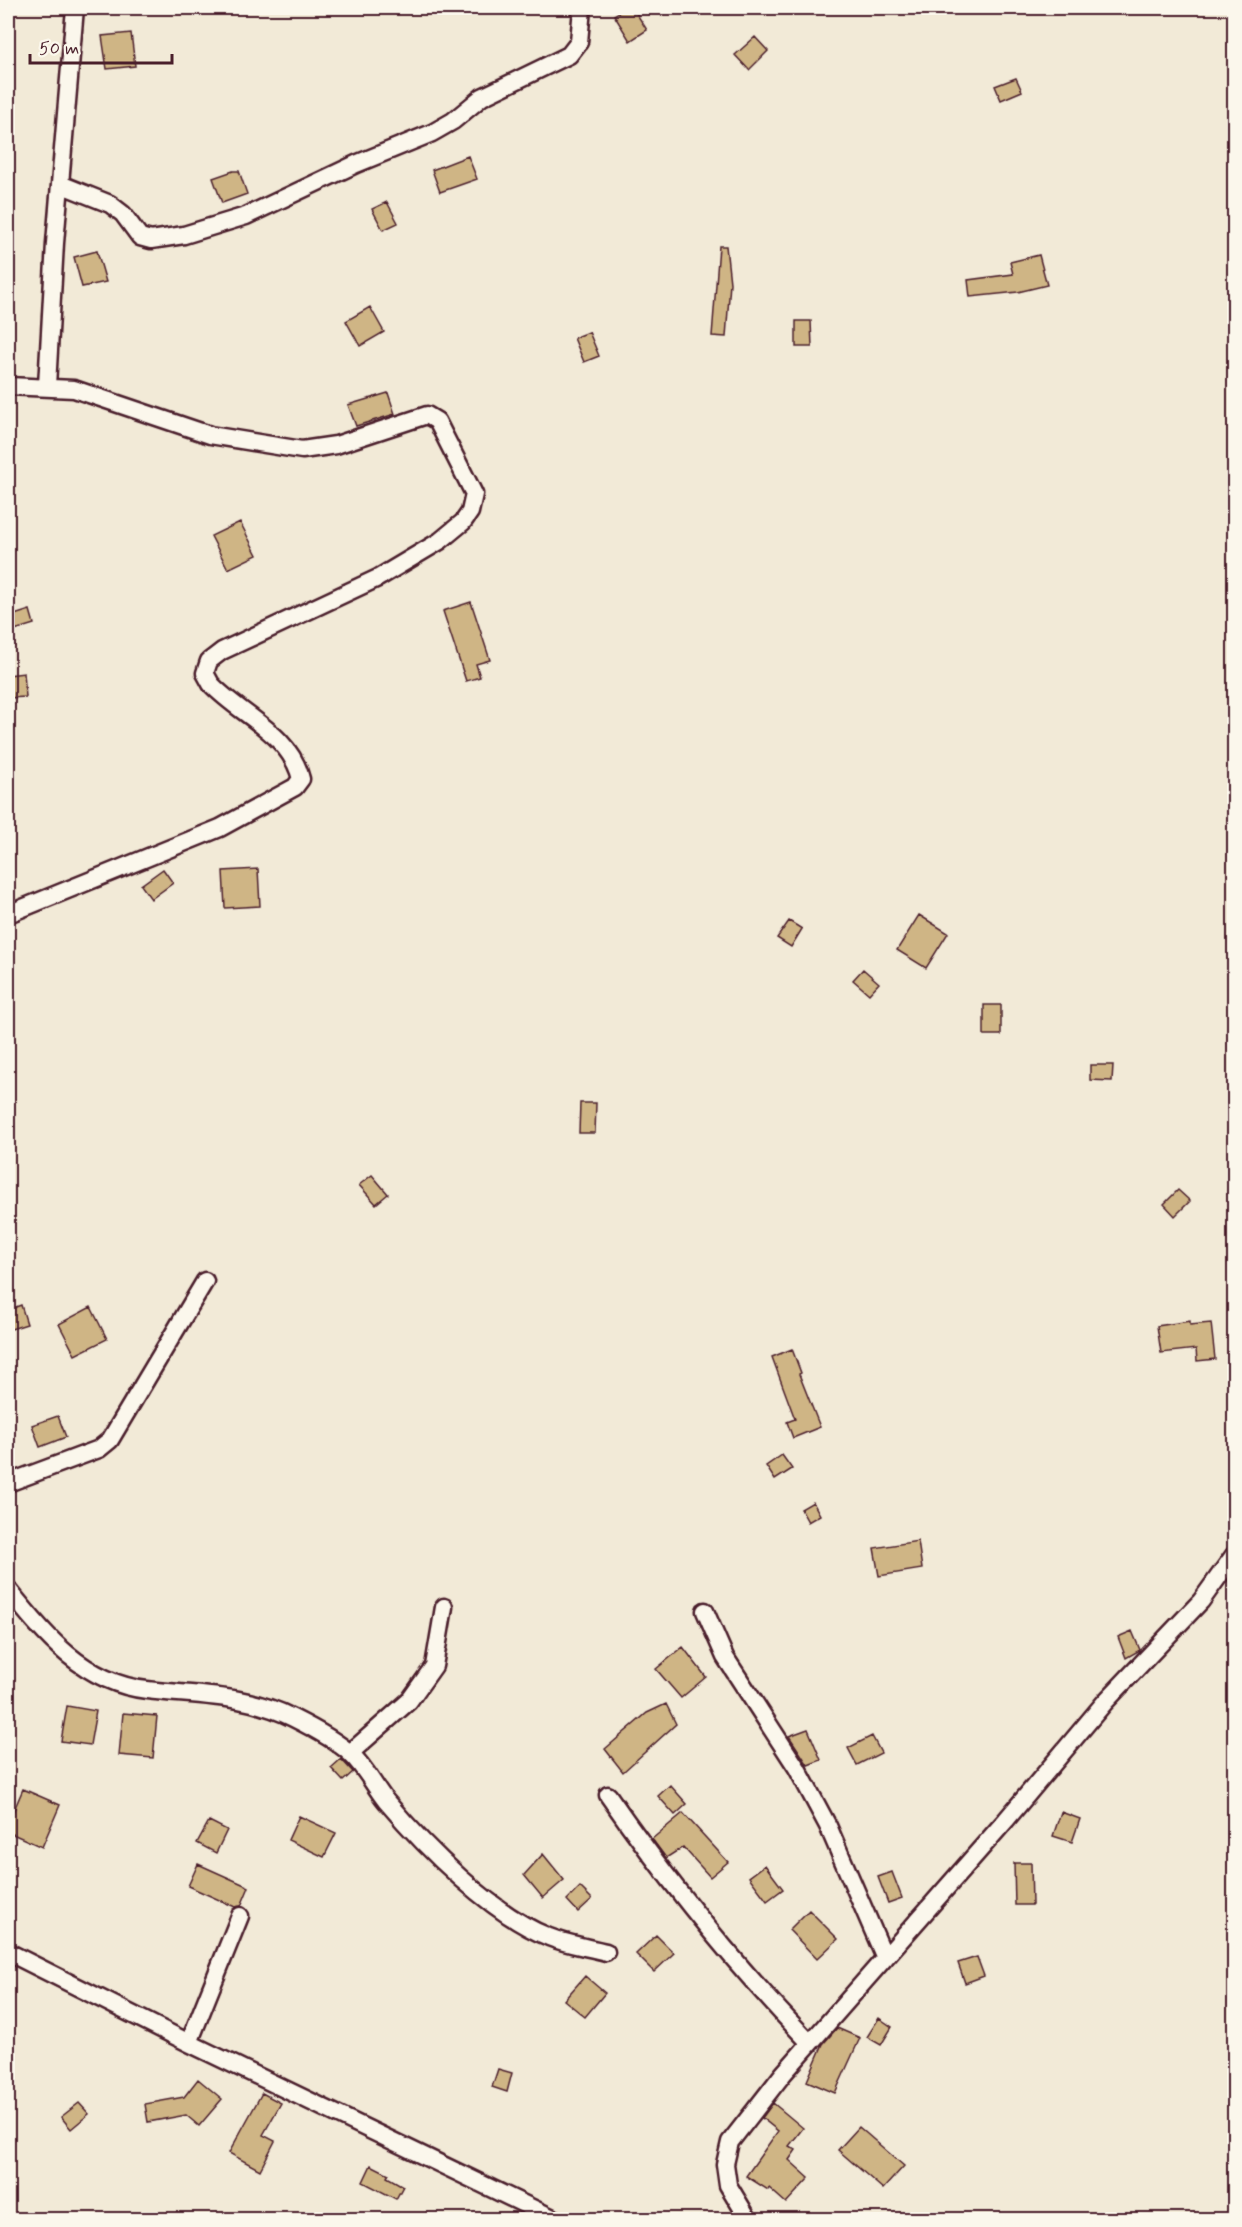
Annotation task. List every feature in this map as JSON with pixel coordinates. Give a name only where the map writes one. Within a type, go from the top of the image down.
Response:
[{"type":"street","points":[[47,386],[60,183],[75,8]]},
{"type":"street","points":[[60,183],[111,204],[123,214],[140,237],[151,240],[184,235],[246,216],[356,164],[432,133],[482,98],[569,56],[579,42],[582,8]]},
{"type":"street","points":[[8,386],[74,389],[210,435],[302,450],[336,445],[427,415],[437,422],[472,488],[474,500],[463,522],[440,541],[378,578],[222,651],[209,661],[205,673],[211,684],[272,733],[289,751],[301,779],[295,787],[220,828],[8,914]]},
{"type":"street","points":[[8,1483],[99,1449],[110,1440],[205,1281]]},
{"type":"street","points":[[749,2220],[728,2185],[725,2164],[730,2142],[810,2043],[1105,1702],[1201,1601],[1234,1555]]},
{"type":"street","points":[[8,1589],[50,1641],[73,1660],[118,1684],[145,1690],[210,1694],[257,1703],[293,1718],[350,1753],[386,1801],[445,1862],[501,1911],[548,1937],[606,1952]]},
{"type":"street","points":[[350,1753],[409,1701],[434,1666],[444,1607]]},
{"type":"street","points":[[705,1611],[725,1657],[797,1768],[828,1826],[885,1958]]},
{"type":"street","points":[[608,1795],[643,1846],[714,1936],[754,1985],[810,2043]]},
{"type":"street","points":[[189,2043],[240,1916]]},
{"type":"street","points":[[8,1952],[189,2043],[557,2220]]},
{"type":"building","points":[[626,8],[633,8],[647,30],[630,41],[614,15]]},
{"type":"building","points":[[131,33],[135,66],[107,69],[102,36]]},
{"type":"building","points":[[755,37],[768,51],[749,70],[735,55]]},
{"type":"building","points":[[1016,78],[1022,91],[1001,100],[995,86]]},
{"type":"building","points":[[468,156],[477,179],[440,192],[432,170]]},
{"type":"building","points":[[239,171],[247,194],[222,203],[213,178]]},
{"type":"building","points":[[387,202],[398,223],[383,230],[372,209]]},
{"type":"building","points":[[719,246],[726,246],[730,283],[726,337],[712,336]]},
{"type":"building","points":[[97,251],[106,282],[82,287],[74,257]]},
{"type":"building","points":[[1039,255],[1047,285],[1018,292],[970,297],[968,280],[1013,274],[1010,262]]},
{"type":"building","points":[[370,307],[384,332],[360,346],[346,321]]},
{"type":"building","points":[[796,321],[811,321],[812,347],[796,347]]},
{"type":"building","points":[[589,332],[599,356],[584,362],[574,338]]},
{"type":"building","points":[[388,393],[395,414],[356,426],[348,405]]},
{"type":"building","points":[[240,522],[257,555],[228,569],[211,536]]},
{"type":"building","points":[[471,602],[490,660],[476,664],[480,677],[466,681],[443,611]]},
{"type":"building","points":[[30,610],[34,624],[8,632],[8,617]]},
{"type":"building","points":[[24,673],[26,697],[8,698],[8,675]]},
{"type":"building","points":[[163,869],[173,883],[151,899],[141,885]]},
{"type":"building","points":[[258,869],[260,906],[225,908],[223,871]]},
{"type":"building","points":[[919,915],[948,933],[926,968],[897,950]]},
{"type":"building","points":[[789,921],[802,929],[791,947],[777,938]]},
{"type":"building","points":[[863,969],[879,983],[869,994],[853,980]]},
{"type":"building","points":[[984,1005],[1001,1005],[1001,1035],[984,1035]]},
{"type":"building","points":[[1090,1065],[1113,1065],[1112,1081],[1090,1080]]},
{"type":"building","points":[[580,1103],[596,1103],[595,1133],[579,1133]]},
{"type":"building","points":[[372,1175],[388,1194],[376,1204],[359,1185]]},
{"type":"building","points":[[1178,1190],[1190,1201],[1175,1216],[1164,1204]]},
{"type":"building","points":[[21,1305],[27,1324],[8,1330],[8,1310]]},
{"type":"building","points":[[91,1307],[107,1339],[75,1355],[59,1324]]},
{"type":"building","points":[[1190,1321],[1190,1325],[1211,1323],[1215,1359],[1197,1361],[1196,1349],[1161,1353],[1157,1326]]},
{"type":"building","points":[[792,1349],[801,1373],[799,1374],[820,1427],[793,1438],[787,1422],[795,1419],[772,1357]]},
{"type":"building","points":[[58,1416],[66,1437],[40,1447],[32,1425]]},
{"type":"building","points":[[782,1455],[792,1469],[775,1480],[766,1466]]},
{"type":"building","points":[[813,1502],[820,1515],[808,1522],[801,1509]]},
{"type":"building","points":[[918,1541],[922,1569],[879,1576],[874,1548]]},
{"type":"building","points":[[1132,1631],[1140,1650],[1126,1658],[1118,1637]]},
{"type":"building","points":[[683,1647],[706,1677],[681,1698],[656,1669]]},
{"type":"building","points":[[666,1704],[676,1724],[623,1772],[605,1749],[647,1713]]},
{"type":"building","points":[[67,1706],[96,1711],[90,1745],[61,1741]]},
{"type":"building","points":[[123,1713],[157,1716],[153,1758],[119,1755]]},
{"type":"building","points":[[808,1729],[821,1760],[808,1765],[789,1736]]},
{"type":"building","points":[[872,1736],[881,1753],[857,1765],[848,1748]]},
{"type":"building","points":[[341,1759],[353,1772],[343,1781],[331,1768]]},
{"type":"building","points":[[670,1785],[687,1804],[675,1815],[658,1796]]},
{"type":"building","points":[[23,1789],[60,1805],[42,1847],[8,1832],[8,1824]]},
{"type":"building","points":[[1061,1812],[1080,1819],[1072,1842],[1053,1836]]},
{"type":"building","points":[[683,1813],[728,1862],[710,1877],[683,1847],[666,1858],[652,1839]]},
{"type":"building","points":[[299,1816],[336,1833],[324,1857],[288,1840]]},
{"type":"building","points":[[209,1821],[227,1830],[216,1853],[197,1843]]},
{"type":"building","points":[[543,1854],[564,1880],[543,1898],[524,1875]]},
{"type":"building","points":[[1014,1863],[1031,1863],[1032,1905],[1015,1905]]},
{"type":"building","points":[[198,1864],[249,1887],[241,1906],[235,1907],[188,1886]]},
{"type":"building","points":[[765,1865],[783,1889],[767,1901],[749,1877]]},
{"type":"building","points":[[892,1872],[902,1898],[888,1903],[878,1877]]},
{"type":"building","points":[[580,1887],[592,1899],[578,1912],[567,1900]]},
{"type":"building","points":[[809,1910],[838,1939],[817,1959],[789,1930]]},
{"type":"building","points":[[656,1935],[674,1953],[654,1972],[636,1954]]},
{"type":"building","points":[[977,1957],[984,1976],[965,1983],[958,1963]]},
{"type":"building","points":[[585,1976],[605,1993],[585,2017],[564,2000]]},
{"type":"building","points":[[879,2018],[892,2027],[881,2045],[867,2037]]},
{"type":"building","points":[[837,2028],[860,2038],[835,2093],[807,2081],[823,2044]]},
{"type":"building","points":[[498,2069],[512,2073],[507,2092],[492,2087]]},
{"type":"building","points":[[198,2079],[222,2099],[199,2126],[186,2115],[148,2122],[145,2104],[184,2097]]},
{"type":"building","points":[[262,2093],[281,2103],[263,2135],[275,2141],[260,2170],[229,2153]]},
{"type":"building","points":[[79,2103],[89,2114],[71,2129],[61,2117]]},
{"type":"building","points":[[773,2103],[803,2128],[789,2146],[796,2150],[789,2160],[809,2178],[786,2203],[769,2188],[768,2190],[746,2176],[778,2131],[762,2118]]},
{"type":"building","points":[[859,2127],[904,2166],[883,2189],[838,2150]]},
{"type":"building","points":[[371,2165],[389,2174],[387,2177],[403,2186],[396,2199],[363,2182]]}]
